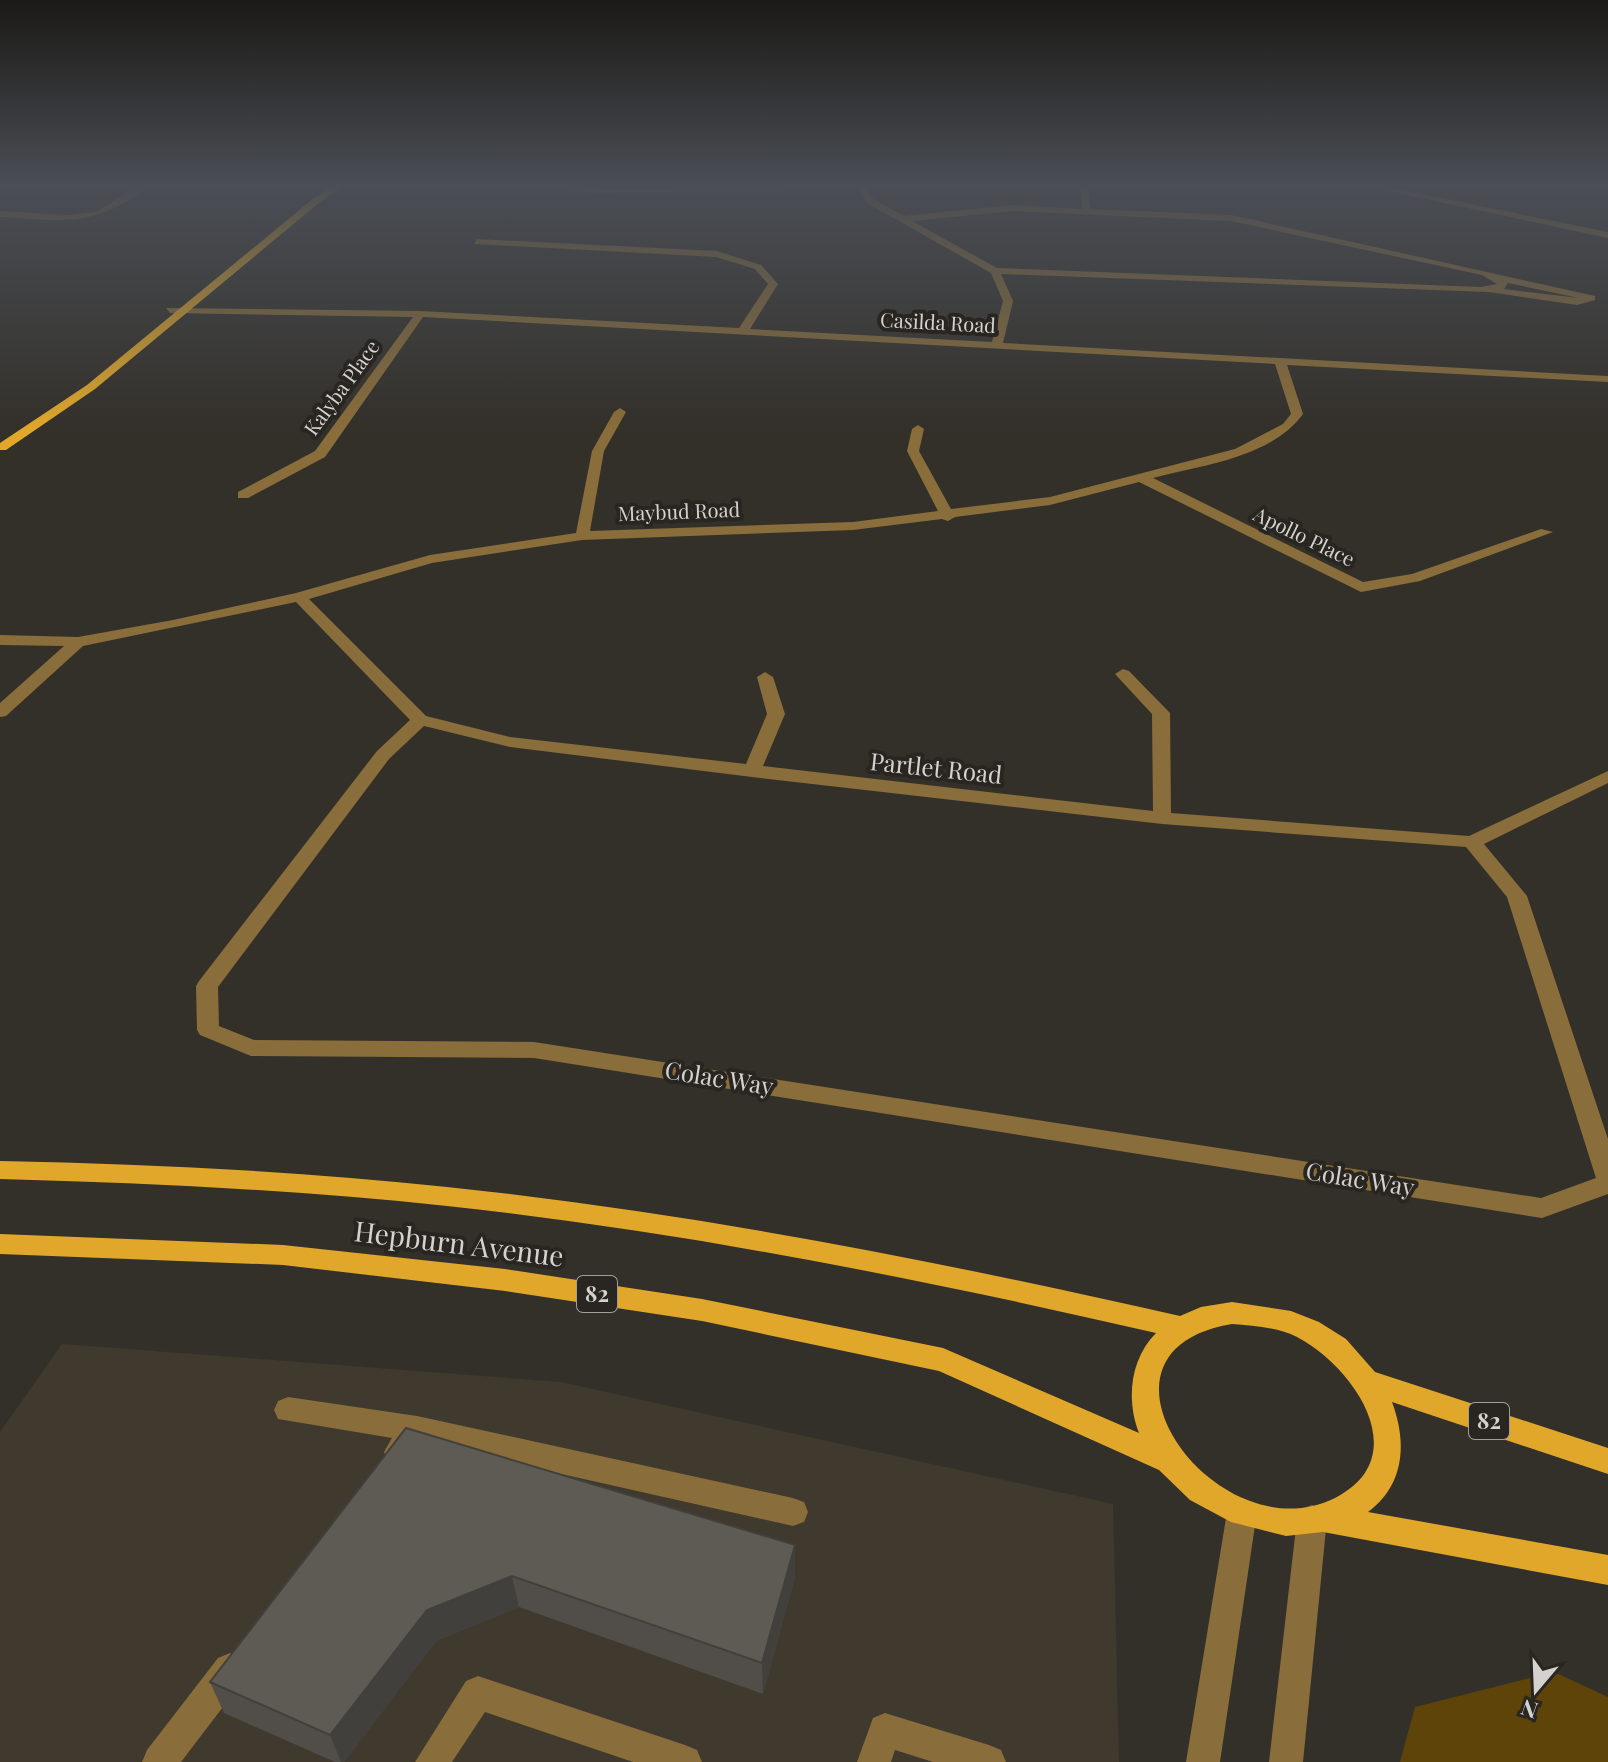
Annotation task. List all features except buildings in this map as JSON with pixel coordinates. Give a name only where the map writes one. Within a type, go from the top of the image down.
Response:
[{"type":"main road","points":[[9,426],[60,395],[225,265]]},
{"type":"main road","points":[[1,448],[78,397],[239,265]]},
{"type":"main road","name":"Hepburn Avenue","points":[[0,1170],[285,1179],[639,1218],[975,1279],[1184,1328]]},
{"type":"main road","name":"Hepburn Avenue","points":[[0,1244],[283,1255],[505,1280],[702,1310],[943,1360],[1170,1461]]},
{"type":"main road","points":[[1319,1519],[1359,1503],[1381,1479],[1390,1448],[1386,1414],[1370,1382],[1343,1353],[1309,1330],[1271,1316],[1232,1313],[1197,1320],[1169,1336],[1150,1361],[1143,1392],[1150,1427],[1170,1461],[1201,1491],[1242,1512],[1286,1521],[1319,1519],[1608,1570]]},
{"type":"main road","name":"82","points":[[1370,1382],[1608,1461]]},
{"type":"street","points":[[743,331],[773,284],[765,272],[753,265]]},
{"type":"street","points":[[985,265],[995,271],[1036,270],[1492,290],[1577,302],[1591,298],[1442,265]]},
{"type":"street","points":[[995,271],[1008,301],[997,345]]},
{"type":"street","points":[[1492,290],[1503,286],[1501,279]]},
{"type":"street","name":"Casilda Road","points":[[170,310],[420,314],[1608,379]]},
{"type":"street","name":"Kalyba Place","points":[[243,495],[320,454],[420,314]]},
{"type":"street","name":"Maybud Road","points":[[0,640],[78,642],[299,597],[430,559],[582,536],[853,526],[948,517],[1050,501],[1239,452],[1287,427],[1297,414],[1280,361]]},
{"type":"street","points":[[582,536],[598,451],[620,412]]},
{"type":"street","points":[[918,429],[913,451],[948,517]]},
{"type":"street","name":"Apollo Place","points":[[1142,478],[1361,587],[1415,578],[1546,532]]},
{"type":"street","points":[[299,597],[420,720]]},
{"type":"street","points":[[0,712],[78,642]]},
{"type":"street","points":[[1123,674],[1161,713],[1162,818]]},
{"type":"street","points":[[752,772],[776,714],[765,677]]},
{"type":"street","name":"Partlet Road","points":[[420,720],[510,742],[752,772],[1162,818],[1472,842]]},
{"type":"street","name":"Colac Way","points":[[420,720],[383,755],[207,986],[208,1030],[251,1048],[534,1050],[1542,1208],[1608,1184]]},
{"type":"street","points":[[1608,776],[1472,842],[1517,896],[1608,1177]]},
{"type":"street","points":[[288,1410],[417,1429],[793,1512]]},
{"type":"street","points":[[379,1478],[417,1429]]},
{"type":"street","points":[[1203,1762],[1213,1714],[1242,1512]]},
{"type":"street","points":[[1288,1754],[1319,1519]]},
{"type":"street","points":[[160,1761],[246,1650]]},
{"type":"street","points":[[432,1762],[478,1693],[685,1762]]},
{"type":"street","points":[[874,1762],[885,1730],[989,1762]]},
{"type":"shaded area","points":[[62,1344],[561,1382],[1113,1504],[1119,1762],[0,1762],[0,1432]]},
{"type":"shaded area","points":[[1554,1672],[1608,1697],[1608,1762],[1400,1762],[1415,1707]]}]
